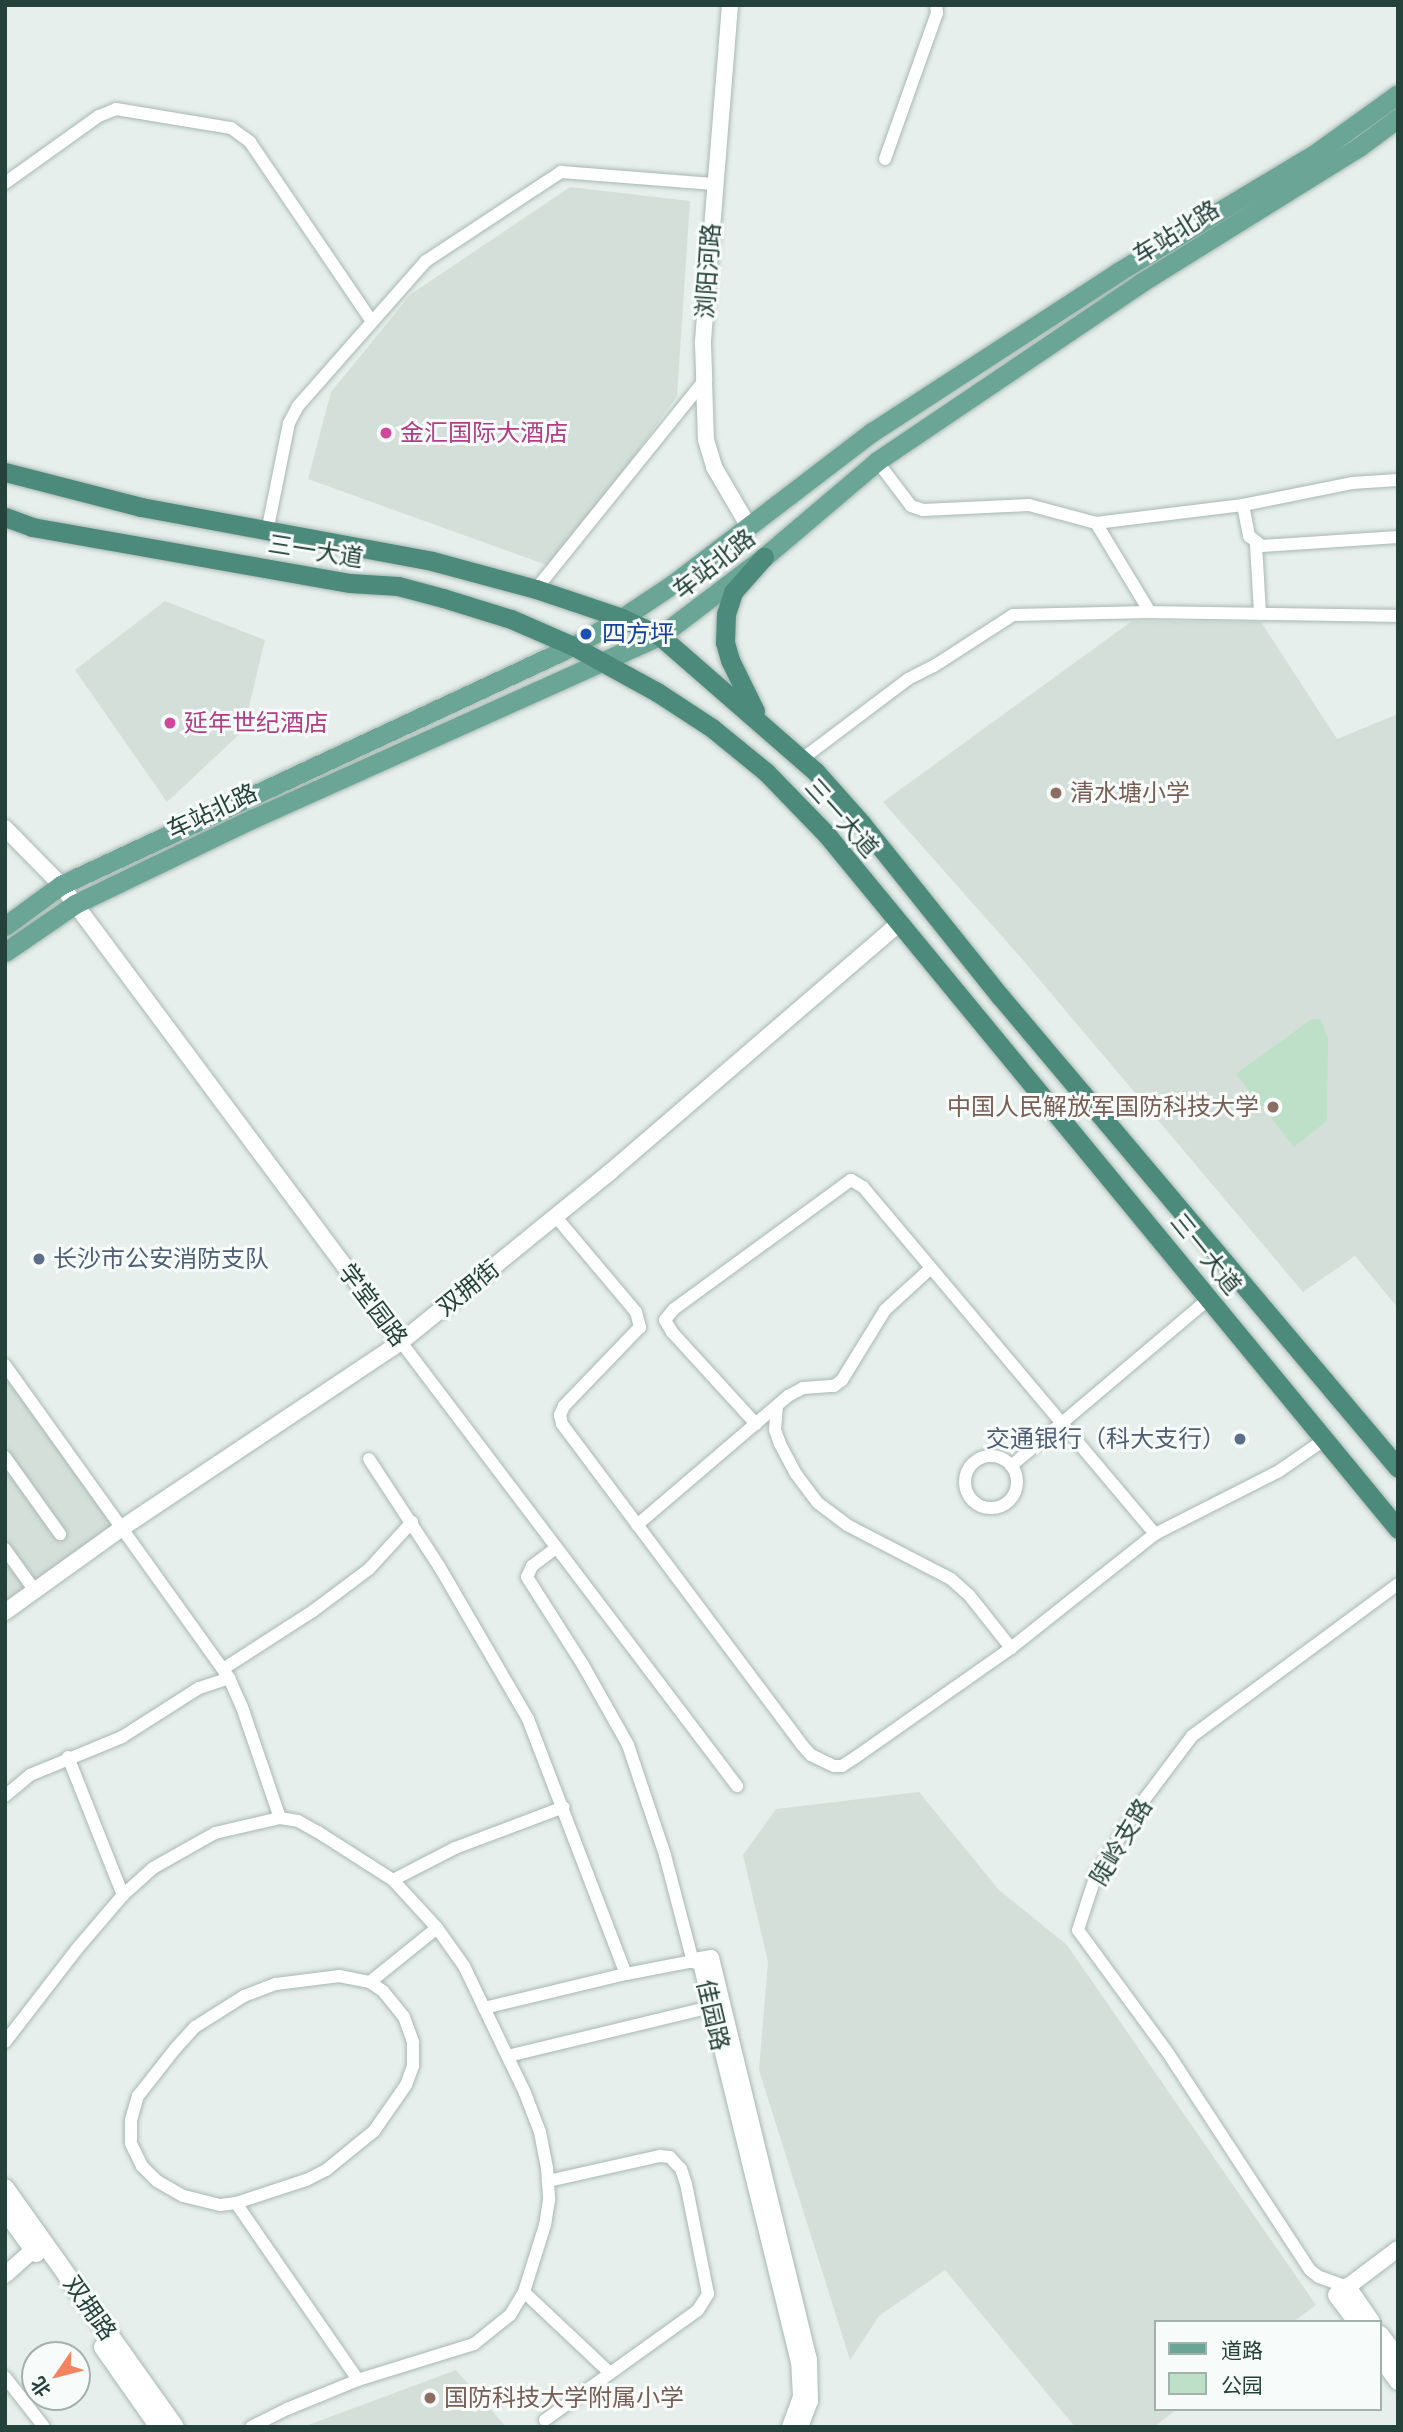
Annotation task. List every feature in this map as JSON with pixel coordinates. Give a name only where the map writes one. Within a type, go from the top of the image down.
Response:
[{"type":"highway","name":"三一大道","points":[[5,472],[141,507],[432,561],[536,589],[622,618],[660,636],[802,759],[862,824],[1000,996],[1398,1468]]},
{"type":"highway","name":"三一大道","points":[[5,517],[32,527],[144,548],[350,583],[398,586],[510,619],[605,663],[712,728],[766,772],[827,835],[1398,1529]]},
{"type":"highway","points":[[763,724],[743,689],[725,642],[726,614],[733,592],[764,558]]},
{"type":"main road","name":"车站北路","points":[[5,926],[61,885],[573,646],[622,618],[749,527],[872,432],[1118,272],[1319,151],[1398,94]]},
{"type":"main road","name":"车站北路","points":[[5,952],[75,904],[252,818],[519,698],[605,663],[660,636],[764,558],[877,461],[1142,282],[1359,147],[1398,118]]},
{"type":"main road","name":"双拥路","points":[[5,2188],[38,2246],[159,2427]]},
{"type":"main road","name":"双拥路","points":[[5,2210],[38,2246],[175,2427]]},
{"type":"main road","points":[[1344,2294],[1356,2320]]},
{"type":"main road","points":[[1344,2294],[1369,2320]]},
{"type":"main road","points":[[1382,2338],[1398,2359]]},
{"type":"main road","points":[[1382,2359],[1398,2381]]},
{"type":"street","name":"浏阳河路","points":[[730,5],[703,344],[706,440],[714,467],[749,527]]},
{"type":"street","points":[[886,159],[937,13],[936,5]]},
{"type":"street","points":[[5,183],[99,116],[116,109],[231,128],[250,142],[371,320]]},
{"type":"street","points":[[267,532],[289,422],[298,406],[371,320],[426,261],[561,172],[714,184]]},
{"type":"street","points":[[536,589],[704,381]]},
{"type":"street","points":[[877,461],[911,506],[923,510],[1029,505],[1096,523],[1243,505],[1352,483],[1398,480]]},
{"type":"street","points":[[1243,505],[1250,536],[1256,544],[1261,614]]},
{"type":"street","points":[[1096,523],[1150,612]]},
{"type":"street","points":[[1256,544],[1267,547],[1398,537]]},
{"type":"street","points":[[802,759],[908,679],[934,666],[1013,615],[1150,612],[1398,616]]},
{"type":"street","name":"学堂园路","points":[[5,828],[61,885],[401,1342],[737,1786]]},
{"type":"street","name":"双拥街","points":[[5,1612],[122,1528],[401,1342],[555,1217],[899,923]]},
{"type":"street","points":[[665,1320],[674,1309],[840,1186],[851,1181],[863,1187],[1155,1534]]},
{"type":"street","points":[[555,1217],[639,1320]]},
{"type":"street","points":[[637,1525],[794,1391],[834,1385],[842,1380],[885,1310],[931,1268]]},
{"type":"street","points":[[1011,1466],[1210,1298]]},
{"type":"street","points":[[639,1320],[665,1320]]},
{"type":"street","points":[[639,1320],[636,1334],[564,1406],[560,1415],[562,1424],[802,1745],[811,1755],[834,1766],[842,1766],[856,1757],[1011,1648],[1155,1534],[1279,1471],[1324,1440]]},
{"type":"street","points":[[665,1320],[672,1332],[757,1424]]},
{"type":"street","points":[[7,1371],[226,1674],[242,1707],[280,1818]]},
{"type":"street","points":[[777,1406],[775,1430],[780,1444],[796,1474],[818,1503],[847,1525],[951,1579],[969,1595],[1011,1648]]},
{"type":"street","points":[[988,1456],[997,1457],[1011,1466],[1017,1482],[1012,1497],[1006,1504],[990,1508],[974,1502],[965,1487],[968,1470],[973,1464],[988,1456]]},
{"type":"street","points":[[5,1457],[60,1534]]},
{"type":"street","points":[[369,1459],[412,1522],[528,1719],[626,1974]]},
{"type":"street","points":[[5,1796],[30,1775],[68,1757],[122,1737],[226,1674],[369,1569],[412,1522]]},
{"type":"street","points":[[484,2008],[626,1974],[696,1961],[665,1855],[628,1745],[583,1665],[527,1577],[532,1566],[556,1548]]},
{"type":"street","points":[[5,1549],[35,1591]]},
{"type":"street","name":"陡岭支路","points":[[1344,2294],[1310,2270],[1168,2053],[1078,1930],[1097,1875],[1138,1808],[1192,1736],[1398,1584]]},
{"type":"street","points":[[68,1757],[123,1895]]},
{"type":"street","points":[[393,1880],[455,1848],[564,1807]]},
{"type":"street","points":[[5,2042],[123,1895],[153,1868],[191,1844],[243,1824],[280,1818],[298,1821],[393,1880],[437,1928],[464,1966],[508,2056],[540,2133],[548,2181],[545,2225],[524,2291],[510,2315],[474,2344],[359,2380],[251,2427]]},
{"type":"street","points":[[370,1982],[437,1928]]},
{"type":"street","name":"佳园路","points":[[696,1961],[711,1958],[716,2006],[799,2362],[801,2397],[790,2427]]},
{"type":"street","points":[[339,1976],[370,1982],[404,2017],[413,2042],[413,2066],[406,2085],[374,2131],[344,2158],[306,2180],[236,2203],[220,2205],[183,2196],[157,2181],[142,2166],[131,2143],[131,2120],[138,2096],[155,2071],[195,2027],[244,1996],[276,1984],[339,1976]]},
{"type":"street","points":[[508,2056],[716,2006]]},
{"type":"street","name":"佳园路","points":[[716,2006],[809,2360],[810,2402],[800,2427]]},
{"type":"street","points":[[545,2420],[698,2310],[707,2300],[707,2283],[681,2169],[670,2157],[660,2156],[548,2181]]},
{"type":"street","points":[[236,2203],[359,2380]]},
{"type":"street","points":[[5,2275],[38,2246]]},
{"type":"street","points":[[1344,2294],[1398,2249]]},
{"type":"street","points":[[1344,2294],[1398,2257]]},
{"type":"street","points":[[524,2291],[610,2373]]},
{"type":"street","points":[[5,2377],[44,2427]]},
{"type":"shaded area","points":[[570,187],[690,201],[677,396],[555,568],[308,479],[331,392],[411,294]]},
{"type":"shaded area","points":[[165,601],[265,640],[243,731],[167,802],[75,670]]},
{"type":"shaded area","name":"中国人民解放军国防科技大学","points":[[1132,621],[1261,622],[1337,739],[1398,714],[1398,1308],[1355,1256],[1303,1292],[1022,959],[883,802]]},
{"type":"shaded area","points":[[5,1365],[122,1528],[5,1612]]},
{"type":"shaded area","points":[[919,1792],[999,1890],[1067,1945],[1316,2305],[1296,2320],[1154,2320],[1154,2411],[1174,2411],[1154,2427],[1075,2427],[945,2270],[879,2316],[850,2360],[759,2070],[768,1962],[743,1855],[776,1809]]},
{"type":"shaded area","name":"国防科技大学附属小学","points":[[456,2370],[506,2427],[303,2427]]},
{"type":"green space","points":[[1320,1019],[1328,1037],[1327,1121],[1294,1147],[1236,1074],[1310,1020]]},
{"type":"place","name":"金汇国际大酒店","points":[[386,433]]},
{"type":"place","name":"四方坪","points":[[586,634]]},
{"type":"place","name":"延年世纪酒店","points":[[170,723]]},
{"type":"place","name":"清水塘小学","points":[[1056,793]]},
{"type":"place","name":"中国人民解放军国防科技大学","points":[[1273,1107]]},
{"type":"place","name":"长沙市公安消防支队","points":[[39,1259]]},
{"type":"place","name":"交通银行（科大支行）","points":[[1240,1439]]},
{"type":"place","name":"国防科技大学附属小学","points":[[430,2398]]}]
